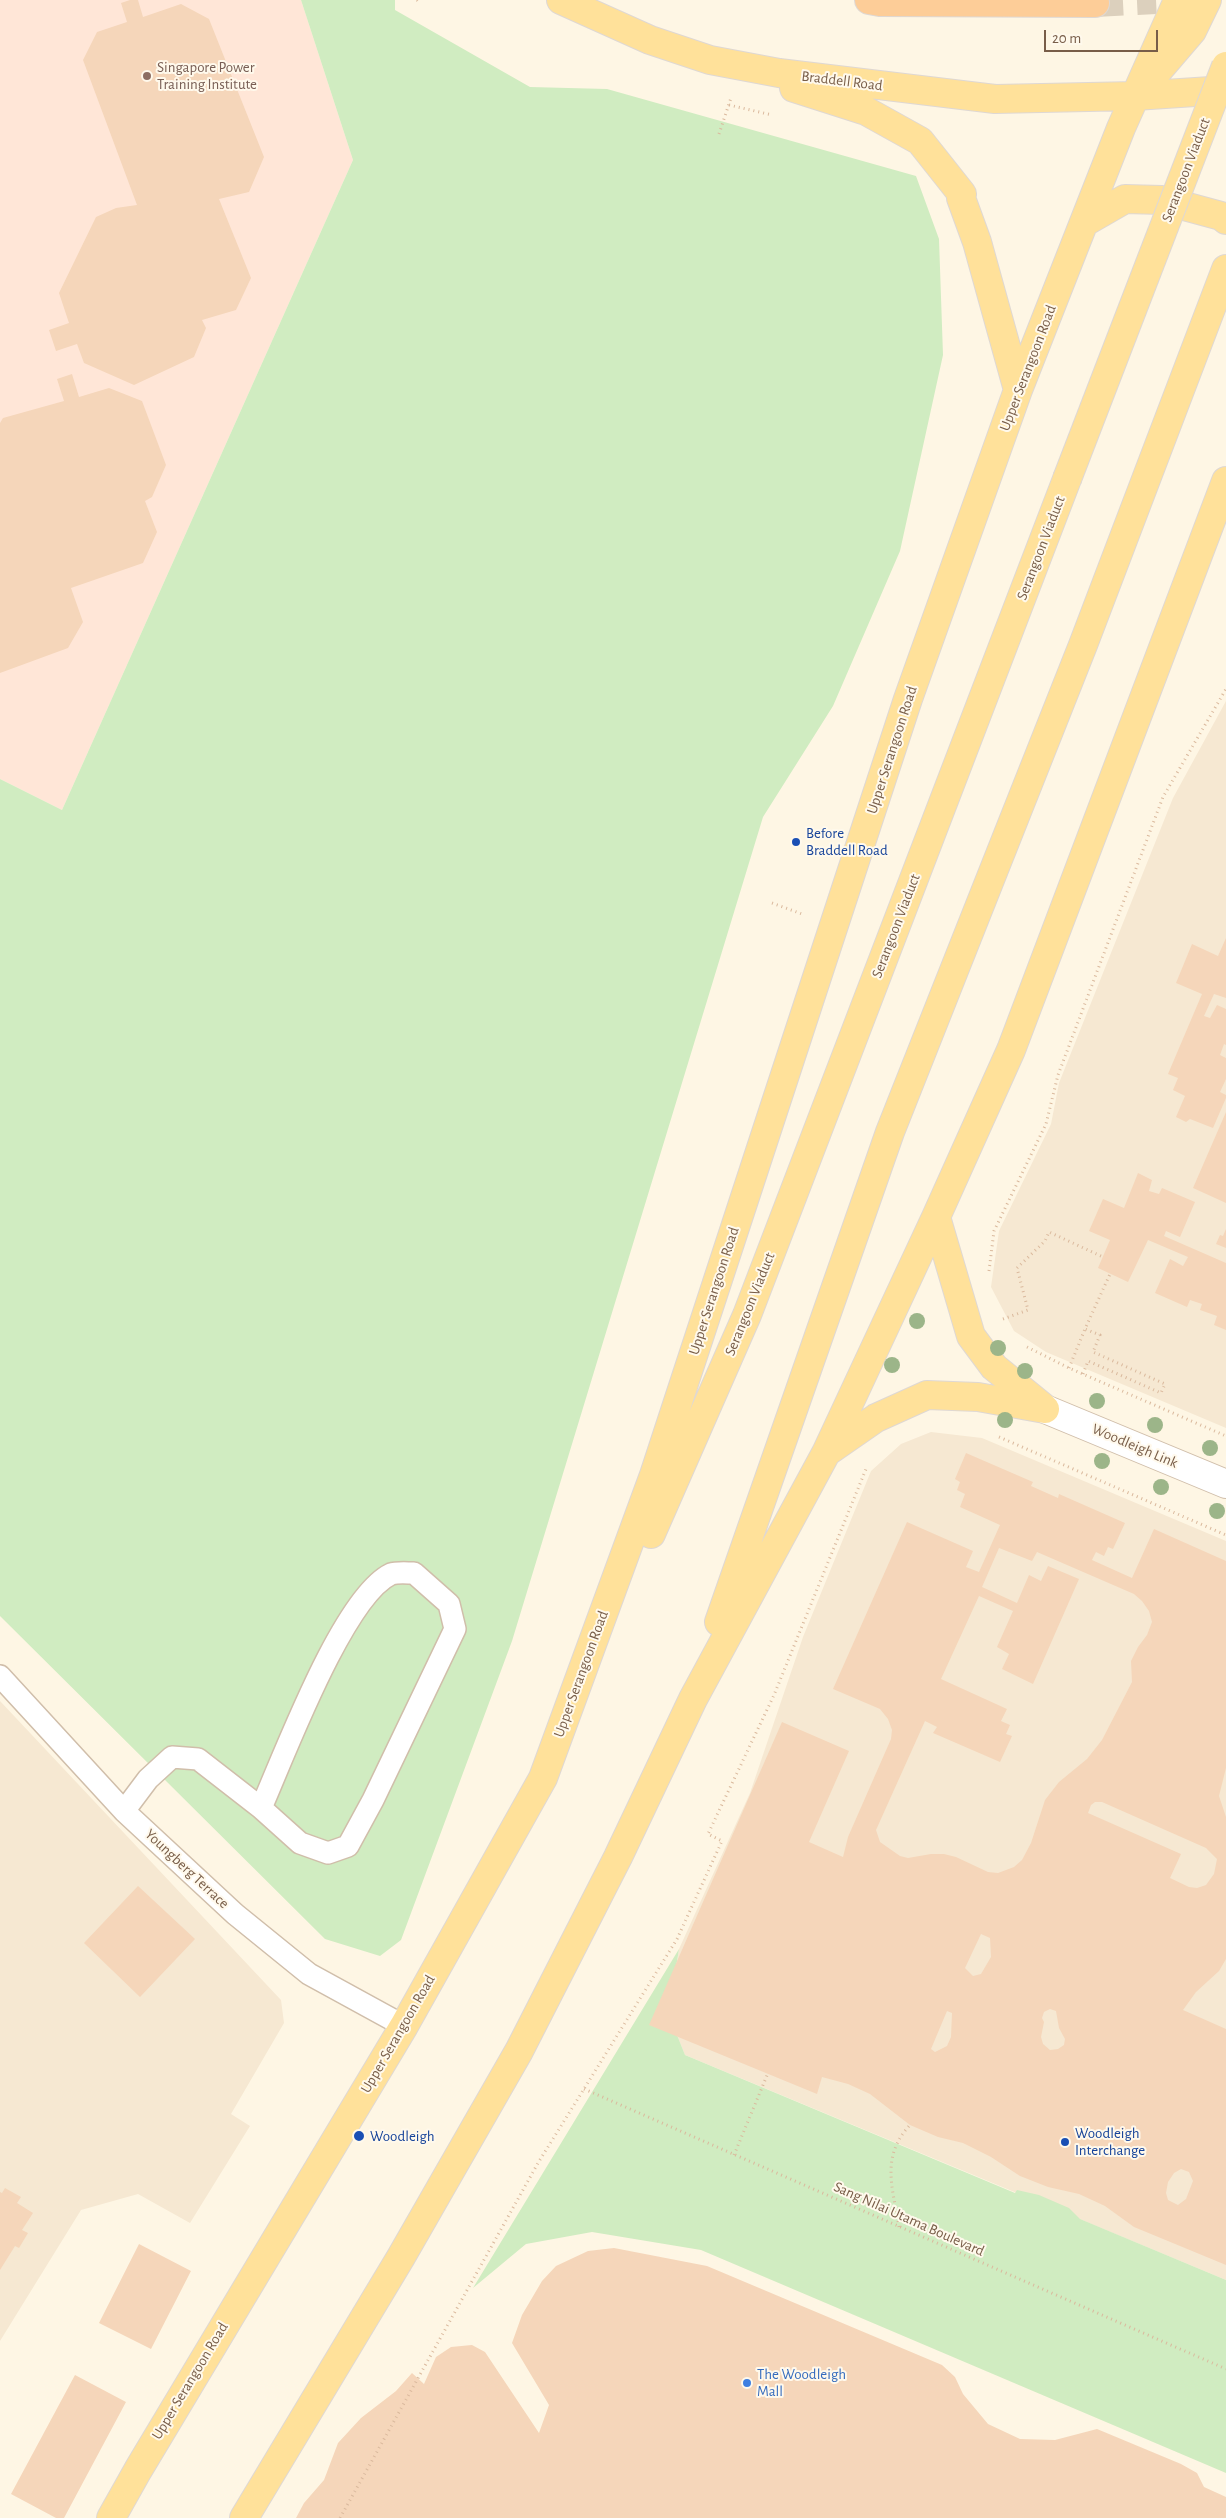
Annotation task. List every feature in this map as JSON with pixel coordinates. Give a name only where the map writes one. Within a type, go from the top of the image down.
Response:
[{"type":"highway","points":[[869,0],[880,2],[1095,3]]},
{"type":"main road","name":"Braddell Road","points":[[561,0],[650,40],[710,60],[778,73],[995,99],[1135,96],[1226,90]]},
{"type":"main road","name":"Upper Serangoon Road","points":[[111,2518],[158,2436],[404,2026],[543,1778],[654,1476],[908,699],[1018,390],[1135,96],[1178,0]]},
{"type":"main road","points":[[1135,96],[1192,31],[1207,0]]},
{"type":"main road","points":[[710,60],[866,111],[920,141],[962,194],[960,198],[976,242],[1018,390]]},
{"type":"main road","name":"Serangoon Viaduct","points":[[543,1778],[747,1315],[1226,66]]},
{"type":"main road","points":[[1085,222],[1125,198],[1162,200],[1221,216],[1226,220]]},
{"type":"main road","points":[[693,1699],[890,1132],[1083,645],[1226,269]]},
{"type":"main road","points":[[244,2518],[401,2257],[519,2050],[618,1857],[693,1699],[826,1453],[936,1217],[1011,1050],[1226,481]]},
{"type":"main road","points":[[936,1217],[971,1336],[994,1367],[1045,1409]]},
{"type":"main road","points":[[826,1453],[876,1418],[927,1395],[978,1397],[1045,1409]]},
{"type":"street","name":"Woodleigh Link","points":[[1045,1409],[1226,1484]]},
{"type":"lane","points":[[124,1811],[148,1779],[172,1757],[198,1759],[261,1808],[300,1843],[328,1853],[348,1846],[373,1800],[455,1629],[449,1604],[414,1573],[393,1574],[375,1586],[336,1640],[261,1808]]},
{"type":"lane","name":"Youngberg Terrace","points":[[0,1676],[124,1811],[235,1914],[309,1974],[404,2026]]},
{"type":"path","points":[[720,134],[740,71]]},
{"type":"path","points":[[729,105],[773,115]]},
{"type":"path","points":[[988,1278],[994,1231],[1046,1124],[1058,1075],[1163,797],[1226,689]]},
{"type":"path","points":[[1003,1319],[1028,1310],[1017,1268],[1045,1241],[1049,1232],[1102,1257]]},
{"type":"path","points":[[1070,1368],[1110,1274]]},
{"type":"path","points":[[1000,1311],[1008,1327]]},
{"type":"path","points":[[1083,1374],[1088,1361],[1161,1393],[1165,1384],[1093,1352],[1100,1335],[1085,1329]]},
{"type":"path","points":[[1018,1343],[1083,1374],[1226,1436]]},
{"type":"path","points":[[997,1436],[1226,1535]]},
{"type":"path","points":[[340,2518],[538,2163],[677,1939],[722,1840],[708,1834],[774,1695],[864,1471],[869,1465]]},
{"type":"path","points":[[734,2155],[768,2073]]},
{"type":"path","name":"Sang Nilai Utama Boulevard","points":[[584,2089],[1226,2369]]},
{"type":"path","points":[[899,2227],[891,2153],[899,2136],[910,2125]]},
{"type":"shaded area","points":[[0,0],[301,0],[353,160],[62,810],[0,779]]},
{"type":"shaded area","points":[[1226,701],[1226,1428],[1046,1352],[1014,1331],[991,1287],[999,1231],[1051,1124],[1059,1083],[1173,798]]},
{"type":"shaded area","points":[[931,1432],[982,1438],[1226,1541],[1226,2280],[685,2055],[675,2030],[670,2005],[679,1949],[750,1793],[803,1637],[871,1471],[901,1444]]},
{"type":"shaded area","points":[[0,1701],[281,2000],[284,2023],[231,2114],[250,2126],[190,2223],[138,2194],[81,2210],[0,2341]]},
{"type":"green space","points":[[301,0],[395,0],[395,10],[530,87],[607,89],[916,176],[939,239],[943,355],[900,551],[833,706],[763,817],[512,1641],[401,1940],[380,1956],[325,1939],[0,1616],[0,779],[62,810],[353,160]]},
{"type":"green space","points":[[679,1949],[670,2005],[675,2030],[685,2055],[1015,2193],[1017,2190],[1039,2195],[1069,2208],[1080,2219],[1226,2280],[1226,2473],[701,2250],[592,2232],[526,2244],[473,2288]]},
{"type":"building","points":[[138,0],[143,17],[181,4],[209,19],[264,157],[249,192],[219,199],[251,278],[236,310],[202,320],[206,328],[194,357],[134,385],[84,363],[77,344],[56,351],[49,330],[69,323],[59,293],[96,217],[116,208],[137,205],[83,60],[97,32],[127,22],[121,3]]},
{"type":"building","points":[[72,374],[79,397],[109,388],[142,401],[166,465],[152,497],[145,501],[157,532],[143,563],[71,588],[83,622],[68,648],[0,673],[0,423],[3,418],[64,401],[57,379]]},
{"type":"building","points":[[1226,938],[1226,998],[1214,994],[1204,1016],[1210,1018],[1217,1005],[1226,1009],[1226,1045],[1224,1044],[1220,1055],[1226,1058],[1226,1079],[1220,1092],[1226,1095],[1226,1098],[1213,1128],[1190,1119],[1186,1122],[1176,1117],[1185,1096],[1173,1090],[1178,1078],[1168,1074],[1202,994],[1176,983],[1192,944],[1218,956]]},
{"type":"building","points":[[1226,1112],[1226,1203],[1193,1188]]},
{"type":"building","points":[[1138,1173],[1152,1180],[1149,1191],[1159,1194],[1162,1188],[1195,1202],[1180,1237],[1166,1231],[1164,1236],[1226,1263],[1226,1330],[1214,1325],[1217,1316],[1200,1310],[1202,1304],[1190,1300],[1187,1307],[1155,1293],[1170,1259],[1183,1266],[1188,1257],[1148,1240],[1128,1282],[1098,1268],[1110,1240],[1089,1231],[1103,1199],[1124,1208]]},
{"type":"building","points":[[1226,1229],[1226,1248],[1216,1244],[1220,1235],[1223,1236]]},
{"type":"building","points":[[966,1453],[1033,1482],[1031,1486],[1058,1498],[1059,1494],[1125,1523],[1113,1549],[1108,1547],[1104,1556],[1096,1552],[1092,1560],[1132,1578],[1154,1529],[1226,1561],[1226,1768],[1219,1796],[1226,1817],[1226,1959],[1219,1971],[1196,1992],[1183,2010],[1226,2029],[1226,2265],[1134,2227],[1105,2206],[1079,2194],[1048,2187],[1020,2176],[991,2157],[963,2143],[938,2137],[910,2125],[870,2094],[848,2084],[822,2077],[817,2094],[649,2025],[782,1722],[849,1751],[809,1842],[843,1857],[848,1837],[891,1739],[892,1730],[888,1719],[880,1709],[833,1689],[907,1522],[973,1551],[966,1567],[979,1572],[1000,1525],[960,1507],[965,1494],[957,1490],[960,1482],[955,1479]],"holes":[[[999,1548],[1032,1561],[1037,1552],[1134,1594],[1149,1611],[1152,1622],[1147,1635],[1131,1661],[1132,1682],[1102,1740],[1087,1759],[1059,1782],[1045,1800],[1031,1843],[1022,1860],[1014,1867],[998,1873],[988,1872],[956,1857],[944,1854],[908,1858],[900,1856],[880,1842],[876,1830],[925,1721],[937,1727],[933,1733],[1000,1762],[1012,1736],[1006,1734],[1010,1725],[1001,1721],[1007,1709],[941,1679],[979,1596],[1013,1611],[997,1647],[1009,1654],[1002,1669],[1033,1684],[1079,1579],[1048,1566],[1041,1581],[1029,1575],[1017,1603],[982,1587]],[[1095,1802],[1102,1802],[1206,1848],[1217,1859],[1214,1874],[1206,1885],[1197,1888],[1189,1887],[1170,1878],[1181,1854],[1088,1813],[1091,1805]],[[981,1934],[990,1938],[991,1957],[981,1974],[973,1976],[965,1968]],[[1050,2009],[1056,2011],[1059,2028],[1065,2039],[1064,2045],[1058,2049],[1050,2050],[1043,2044],[1041,2037],[1044,2012]],[[947,2011],[952,2013],[951,2037],[947,2046],[935,2052],[931,2049]],[[1181,2169],[1189,2172],[1193,2181],[1186,2199],[1178,2205],[1168,2200],[1166,2193],[1168,2182],[1174,2173]]]},
{"type":"building","points":[[138,1886],[195,1939],[140,1997],[84,1943]]},
{"type":"building","points":[[5,2188],[21,2197],[17,2203],[33,2213],[22,2230],[28,2233],[19,2248],[15,2246],[0,2270],[0,2192],[2,2193]]},
{"type":"building","points":[[139,2244],[191,2271],[151,2349],[99,2323]]},
{"type":"building","name":"The Woodleigh Mall","points":[[614,2248],[707,2266],[942,2365],[955,2377],[963,2394],[988,2424],[1020,2439],[1055,2440],[1097,2429],[1181,2464],[1197,2473],[1204,2487],[1226,2497],[1226,2518],[296,2518],[304,2503],[324,2480],[338,2443],[361,2418],[396,2391],[412,2373],[424,2384],[436,2357],[451,2347],[472,2345],[485,2352],[539,2433],[549,2405],[512,2343],[522,2315],[542,2281],[556,2266],[588,2251]]},
{"type":"building","points":[[75,2375],[126,2402],[64,2518],[56,2518],[11,2494]]},
{"type":"tunnel","points":[[1095,3],[1156,0]]},
{"type":"place","name":"Singapore Power Training Institute","points":[[147,76]]},
{"type":"place","name":"Before Braddell Road","points":[[796,842]]},
{"type":"place","name":"Woodleigh","points":[[359,2136]]},
{"type":"place","name":"Woodleigh Interchange","points":[[1065,2142]]},
{"type":"place","name":"The Woodleigh Mall","points":[[747,2383]]}]
